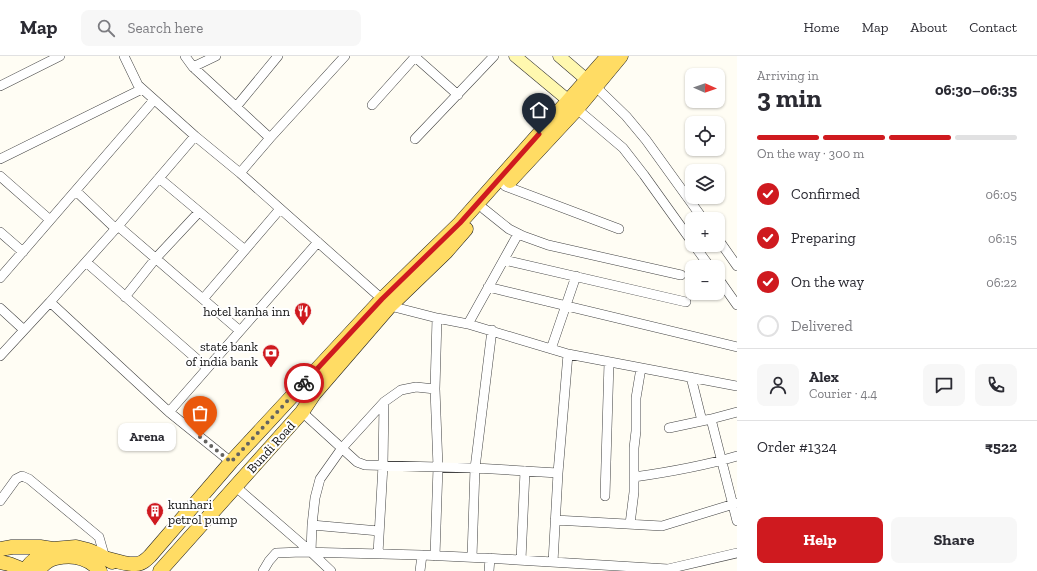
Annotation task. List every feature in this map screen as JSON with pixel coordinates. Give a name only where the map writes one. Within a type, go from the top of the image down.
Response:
[{"type":"main road","name":"Bundi Road","points":[[160,571],[236,486],[297,410],[314,394],[386,303],[446,252],[505,186],[591,83],[608,56]]},
{"type":"main road","name":"Bundi Road","points":[[591,83],[621,56]]},
{"type":"main road","name":"Bundi Road","points":[[103,564],[137,564],[150,556],[231,462],[386,303],[573,105]]},
{"type":"main road","points":[[147,571],[227,480],[297,410]]},
{"type":"main road","points":[[0,549],[12,547],[40,547],[54,549]]},
{"type":"main road","points":[[29,571],[34,560],[44,552],[54,549],[76,547],[88,550],[103,564],[116,571]]},
{"type":"main road","points":[[0,562],[29,571],[50,560],[62,556],[71,556],[85,560],[95,566],[103,564],[125,571]]},
{"type":"street","points":[[0,86],[58,56]]},
{"type":"street","points":[[124,56],[138,85],[142,89],[194,136],[240,173],[386,303],[437,318],[492,330],[568,354],[737,386]]},
{"type":"street","points":[[185,56],[193,67],[270,138]]},
{"type":"street","points":[[193,67],[216,56]]},
{"type":"street","points":[[236,107],[278,56]]},
{"type":"street","points":[[240,173],[345,56]]},
{"type":"street","points":[[415,139],[494,56]]},
{"type":"street","points":[[515,56],[623,148],[685,232]]},
{"type":"street","points":[[558,56],[591,83],[626,116],[646,140],[698,212]]},
{"type":"street","points":[[372,105],[415,57],[458,95]]},
{"type":"street","points":[[0,159],[142,89]]},
{"type":"street","points":[[0,278],[154,100]]},
{"type":"street","points":[[0,356],[117,227],[194,136]]},
{"type":"street","points":[[0,176],[50,220]]},
{"type":"street","points":[[159,178],[245,250]]},
{"type":"street","points":[[505,186],[619,229]]},
{"type":"street","points":[[76,191],[240,331]]},
{"type":"street","points":[[203,299],[280,209]]},
{"type":"street","points":[[484,209],[509,229],[518,234],[548,245],[681,275]]},
{"type":"street","points":[[125,297],[156,258],[199,212]]},
{"type":"street","points":[[0,232],[23,252]]},
{"type":"street","points":[[468,324],[518,234]]},
{"type":"street","points":[[169,412],[318,242]]},
{"type":"street","points":[[725,249],[737,266]]},
{"type":"street","points":[[504,260],[686,302]]},
{"type":"street","points":[[86,262],[207,368]]},
{"type":"street","points":[[551,349],[576,276]]},
{"type":"street","points":[[488,287],[737,347]]},
{"type":"street","points":[[725,288],[737,306]]},
{"type":"street","points":[[50,302],[169,412],[231,462]]},
{"type":"street","points":[[0,308],[24,330]]},
{"type":"street","points":[[435,556],[438,467],[435,389],[437,318]]},
{"type":"street","points":[[472,557],[475,468],[492,330]]},
{"type":"street","points":[[553,562],[558,473],[568,354]]},
{"type":"street","points":[[606,496],[609,362]]},
{"type":"street","points":[[630,524],[634,492],[636,398],[641,368]]},
{"type":"street","points":[[691,377],[735,503],[737,521]]},
{"type":"street","points":[[311,552],[315,498],[320,479],[342,448],[384,402],[401,390],[416,387],[435,389]]},
{"type":"street","points":[[378,554],[383,465],[384,402]]},
{"type":"street","points":[[297,410],[357,462],[365,465],[475,468],[558,473]]},
{"type":"street","points":[[669,428],[737,412]]},
{"type":"street","points":[[634,478],[721,461],[737,456]]},
{"type":"street","points":[[521,560],[525,471]]},
{"type":"street","points":[[0,501],[16,479],[22,476],[29,479],[98,537],[103,564]]},
{"type":"street","points":[[236,486],[331,571]]},
{"type":"street","points":[[555,520],[662,526],[735,503]]},
{"type":"street","points":[[312,525],[379,531]]},
{"type":"street","points":[[265,570],[269,561],[276,554],[311,552],[472,557],[553,562],[580,567],[648,569],[668,569],[737,553]]},
{"type":"street","points":[[420,571],[422,555]]},
{"type":"street","points":[[489,571],[490,558]]},
{"type":"way so far","points":[[200,437],[231,462],[304,383]]},
{"type":"place","name":"hotel kanha inn","points":[[303,326]]},
{"type":"place","name":"state bank of india bank","points":[[271,368]]},
{"type":"place","name":"Arena","points":[[200,437]]},
{"type":"place","name":"kunhari petrol pump","points":[[155,526]]},
{"type":"route","points":[[304,383],[382,299],[460,223],[539,134]]}]
